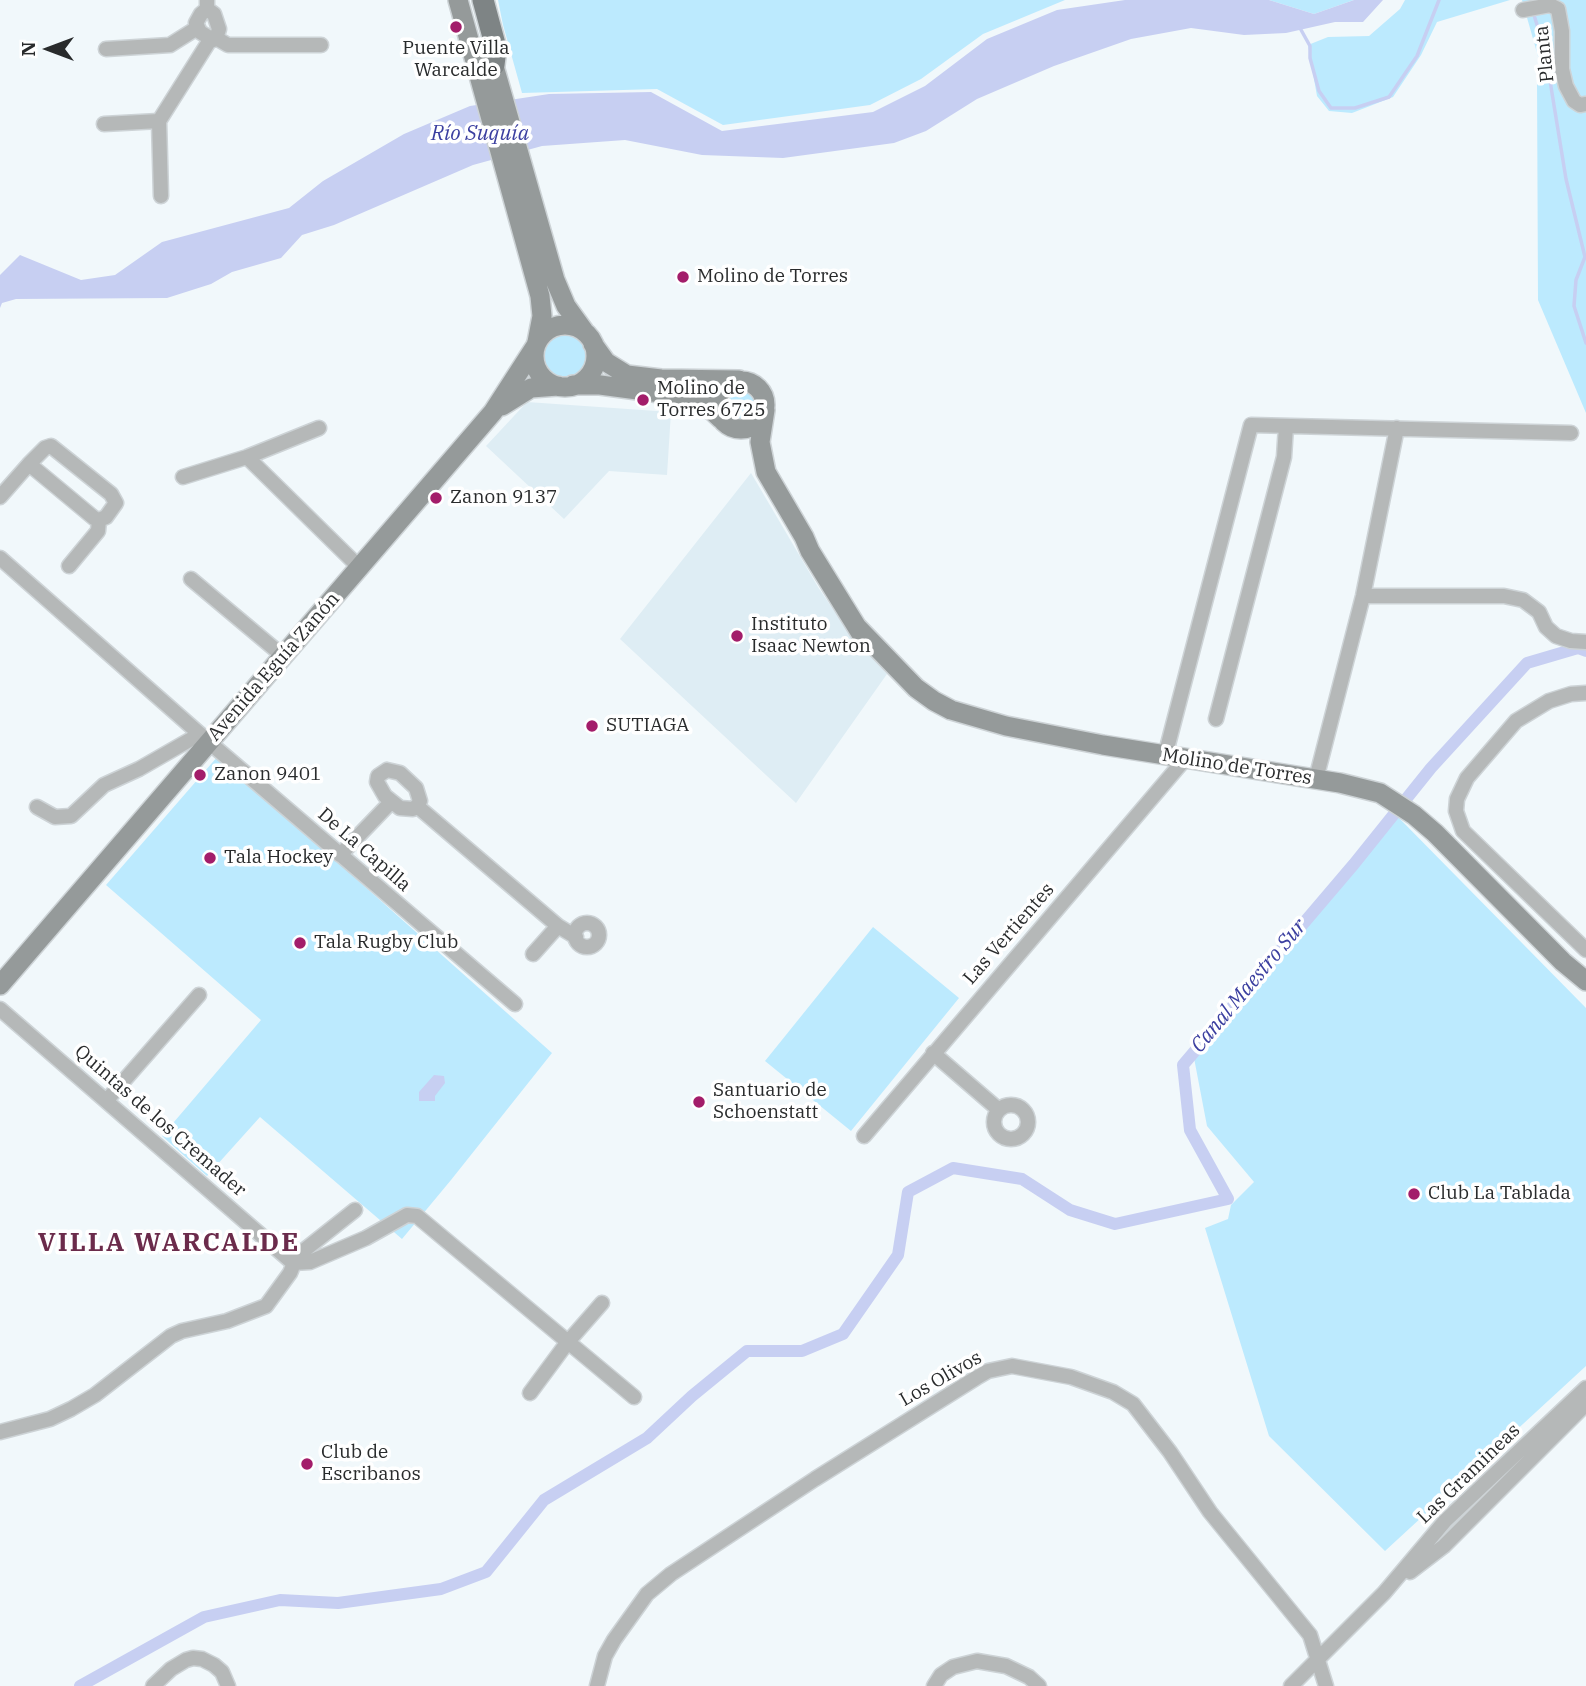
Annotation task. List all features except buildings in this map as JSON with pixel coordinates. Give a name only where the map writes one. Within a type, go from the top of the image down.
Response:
[{"type":"main road","points":[[458,0],[491,74]]},
{"type":"main road","points":[[474,0],[526,210],[542,303],[534,358],[540,373],[547,381],[567,386],[584,379],[593,368],[595,355],[588,336],[570,325],[556,326],[543,333],[536,345]]},
{"type":"main road","points":[[483,0],[496,48],[491,74]]},
{"type":"main road","points":[[526,210],[559,290],[606,362],[627,375],[668,380],[739,380],[754,384],[763,395],[765,410],[753,426],[739,429],[724,422],[716,406],[720,391],[739,380]]},
{"type":"main road","name":"Avenida Eguía Zanón","points":[[0,985],[205,738],[284,656],[493,412],[536,345]]},
{"type":"main road","name":"Molino de Torres","points":[[567,386],[600,385],[683,396],[706,405],[746,448],[800,540],[810,551]]},
{"type":"main road","name":"Avenida Eguía Zanón","points":[[493,412],[531,388],[567,386]]},
{"type":"main road","name":"Molino de Torres","points":[[765,410],[760,442],[766,472],[810,551],[865,641],[892,673],[932,707],[958,718],[986,725],[1006,726],[1165,756],[1315,779],[1380,793],[1414,815],[1468,860],[1584,979]]},
{"type":"street","points":[[161,196],[159,121],[219,29],[214,14],[207,5],[198,20],[197,28]]},
{"type":"street","name":"Planta","points":[[1523,10],[1539,5],[1550,5],[1558,9],[1561,18],[1562,69],[1566,86],[1574,101],[1580,105],[1586,104]]},
{"type":"street","points":[[197,28],[228,45],[321,45]]},
{"type":"street","points":[[106,49],[170,45],[197,28]]},
{"type":"street","points":[[104,124],[159,121]]},
{"type":"street","points":[[1165,756],[1251,425],[1571,433]]},
{"type":"street","points":[[1216,719],[1284,457],[1286,426]]},
{"type":"street","points":[[183,477],[247,457],[319,428]]},
{"type":"street","points":[[1315,779],[1363,596],[1397,428]]},
{"type":"street","points":[[0,497],[29,464],[45,448],[51,446],[111,494],[116,503],[111,512],[99,520]]},
{"type":"street","points":[[247,457],[360,568]]},
{"type":"street","points":[[29,464],[99,520]]},
{"type":"street","points":[[69,566],[98,531],[99,520]]},
{"type":"street","name":"De La Capilla","points":[[0,558],[515,1004]]},
{"type":"street","points":[[191,579],[284,656]]},
{"type":"street","points":[[1363,596],[1504,596],[1523,600],[1539,611],[1546,627],[1556,636],[1586,642]]},
{"type":"street","points":[[1586,693],[1571,694],[1549,701],[1516,721],[1467,778],[1457,799],[1456,811],[1463,831],[1586,950]]},
{"type":"street","points":[[37,807],[55,817],[71,816],[104,785],[205,738]]},
{"type":"street","name":"Las Vertientes","points":[[864,1136],[1185,758]]},
{"type":"street","points":[[387,770],[400,773],[416,788],[419,794],[418,806],[407,809],[391,802],[380,790],[378,776],[387,770]]},
{"type":"street","points":[[340,855],[391,802]]},
{"type":"street","points":[[418,806],[558,926],[576,937]]},
{"type":"street","points":[[533,954],[558,926]]},
{"type":"street","points":[[107,1100],[199,995]]},
{"type":"street","name":"Quintas de los Cremader","points":[[0,1009],[293,1263]]},
{"type":"street","points":[[933,1053],[999,1110]]},
{"type":"street","points":[[0,1432],[50,1419],[71,1409],[95,1395],[171,1336],[226,1321],[266,1306],[305,1249],[355,1210]]},
{"type":"street","points":[[293,1263],[310,1262],[366,1238],[407,1215],[417,1216],[634,1397]]},
{"type":"street","points":[[530,1393],[567,1343],[602,1303]]},
{"type":"street","name":"Los Olivos","points":[[597,1686],[614,1640],[647,1594],[671,1574],[976,1378],[988,1371],[1012,1367],[1071,1377],[1113,1392],[1133,1404],[1170,1452],[1210,1512],[1310,1635],[1326,1686]]},
{"type":"street","name":"Las Gramineas","points":[[1291,1686],[1384,1593],[1445,1521],[1586,1388]]},
{"type":"street","name":"Las Gramineas","points":[[1384,1593],[1444,1546],[1586,1404]]},
{"type":"street","points":[[153,1686],[171,1669],[193,1658],[214,1665],[222,1672],[228,1686]]},
{"type":"street","points":[[934,1686],[942,1675],[953,1667],[977,1661],[1014,1670],[1029,1677],[1039,1686]]},
{"type":"shaded area","points":[[498,0],[1065,0],[983,34],[921,79],[870,105],[723,125],[657,89],[522,93]]},
{"type":"shaded area","points":[[1269,0],[1354,0],[1314,14]]},
{"type":"shaded area","points":[[1405,0],[1510,0],[1437,22],[1421,55],[1393,97],[1352,113],[1329,111],[1317,96],[1308,45],[1328,37],[1369,36],[1400,9]]},
{"type":"shaded area","points":[[1522,0],[1586,0],[1586,413],[1538,300],[1537,79],[1543,74]]},
{"type":"shaded area","points":[[565,333],[581,339],[587,355],[581,371],[565,377],[549,371],[543,355],[549,339]]},
{"type":"shaded area","points":[[741,389],[752,394],[757,405],[752,416],[741,421],[730,416],[725,405],[730,394]]},
{"type":"shaded area","points":[[527,402],[671,412],[667,475],[609,471],[564,519],[486,446]]},
{"type":"shaded area","name":"Instituto Isaac Newton","points":[[751,473],[818,587],[850,634],[887,674],[796,803],[620,639]]},
{"type":"shaded area","name":"Tala Rugby Club","points":[[218,756],[552,1053],[402,1239],[260,1117],[207,1176],[162,1136],[261,1020],[106,885]]},
{"type":"shaded area","name":"Club La Tablada","points":[[1397,816],[1586,1008],[1586,1366],[1385,1551],[1269,1436],[1205,1228],[1228,1219],[1231,1205],[1254,1182],[1207,1126],[1194,1058],[1286,944]]},
{"type":"shaded area","points":[[873,927],[959,998],[851,1131],[765,1061]]},
{"type":"water","name":"Río Suquía","points":[[1125,0],[1269,0],[1314,14],[1354,0],[1383,0],[1363,22],[1335,22],[1286,33],[1244,35],[1191,28],[1131,39],[1054,66],[977,99],[926,131],[894,143],[783,158],[702,155],[625,140],[542,146],[473,165],[334,225],[302,235],[281,258],[232,272],[211,284],[167,298],[16,299],[2,303],[0,308],[0,275],[20,255],[81,280],[115,275],[162,242],[289,208],[323,181],[404,134],[470,106],[549,94],[651,92],[722,131],[873,112],[925,86],[987,39],[1057,10]]},
{"type":"water","points":[[434,1075],[444,1076],[445,1083],[435,1096],[435,1101],[419,1101],[419,1092]]},
{"type":"waterway","points":[[1300,28],[1310,46],[1310,58],[1319,91],[1331,108],[1355,108],[1389,97],[1417,56],[1439,0]]},
{"type":"waterway","points":[[1533,12],[1545,50],[1566,179],[1585,257],[1576,280],[1574,306],[1586,343]]},
{"type":"waterway","name":"Canal Maestro Sur","points":[[80,1686],[204,1617],[280,1600],[338,1603],[441,1589],[486,1572],[544,1500],[647,1438],[692,1396],[747,1351],[802,1351],[843,1334],[898,1255],[908,1192],[953,1168],[1022,1179],[1070,1210],[1115,1224],[1228,1199],[1190,1130],[1183,1065],[1354,864],[1431,768],[1527,663],[1578,648],[1586,651]]},
{"type":"place","name":"Puente Villa Warcalde","points":[[456,27]]},
{"type":"place","name":"Molino de Torres","points":[[683,277]]},
{"type":"place","name":"Molino de Torres 6725","points":[[643,400]]},
{"type":"place","name":"Zanon 9137","points":[[436,498]]},
{"type":"place","name":"Instituto Isaac Newton","points":[[737,636]]},
{"type":"place","name":"SUTIAGA","points":[[592,726]]},
{"type":"place","name":"Zanon 9401","points":[[200,775]]},
{"type":"place","name":"Tala Hockey","points":[[210,858]]},
{"type":"place","name":"Tala Rugby Club","points":[[300,943]]},
{"type":"place","name":"Santuario de Schoenstatt","points":[[699,1102]]},
{"type":"place","name":"Club La Tablada","points":[[1414,1194]]},
{"type":"place","name":"Club de Escribanos","points":[[307,1464]]},
{"type":"district","name":"VILLA WARCALDE","points":[[169,1243]]}]
